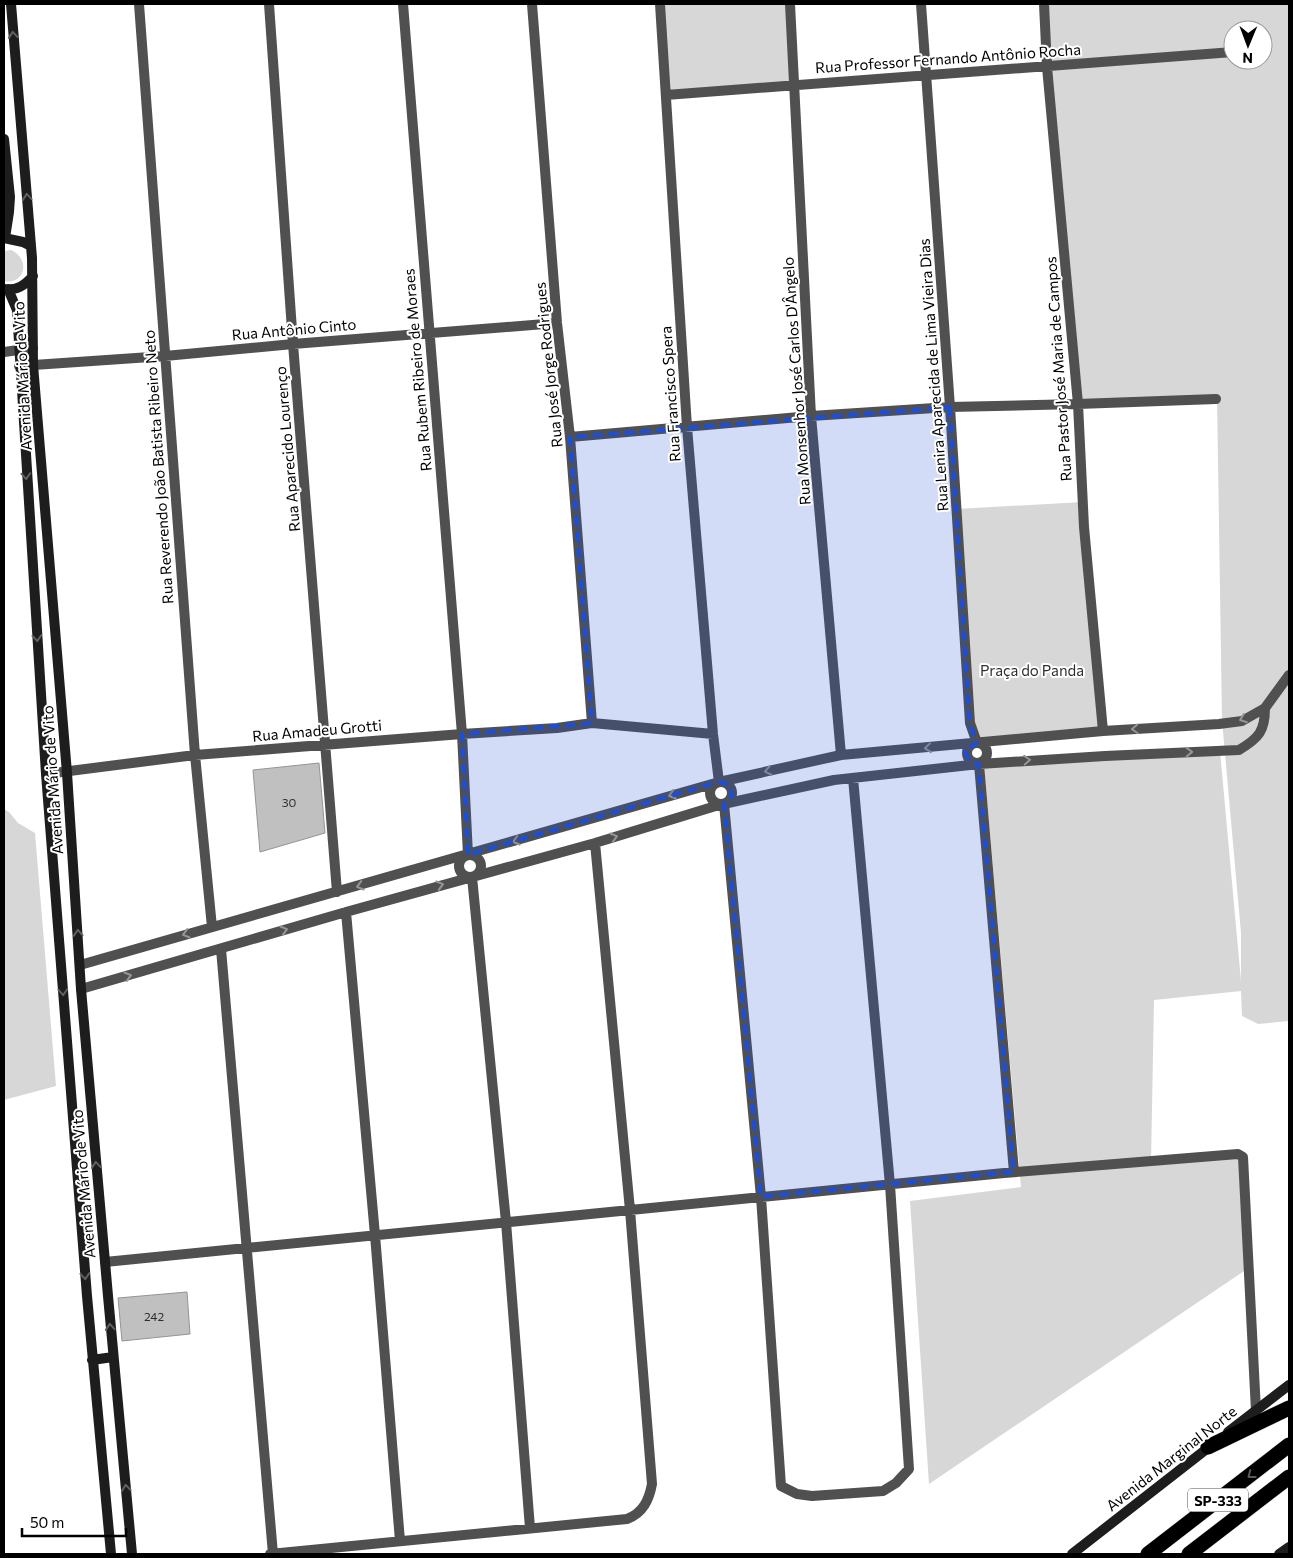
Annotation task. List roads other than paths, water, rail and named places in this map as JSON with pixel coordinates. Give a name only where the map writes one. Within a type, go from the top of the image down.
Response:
[{"type":"highway","points":[[1208,1448],[1289,1408]]},
{"type":"highway","name":"SP-333","points":[[1148,1554],[1289,1445]]},
{"type":"highway","name":"SP-333","points":[[1194,1551],[1289,1477]]},
{"type":"main road","name":"Avenida Mário de Vito","points":[[11,4],[33,276],[33,365],[67,773],[81,989],[132,1554]]},
{"type":"main road","points":[[4,139],[10,212],[4,238],[23,242],[31,246]]},
{"type":"main road","points":[[6,289],[18,288],[26,284],[33,276]]},
{"type":"main road","name":"Avenida Mário de Vito","points":[[6,289],[17,310],[46,774],[92,1360],[111,1554]]},
{"type":"main road","points":[[60,953],[79,951]]},
{"type":"main road","points":[[92,1360],[113,1357]]},
{"type":"main road","name":"Avenida Marginal Norte","points":[[1072,1554],[1289,1385]]},
{"type":"main road","points":[[1279,1554],[1289,1546]]},
{"type":"street","name":"Rua Reverendo João Batista Ribeiro Neto","points":[[139,4],[195,755],[212,927]]},
{"type":"street","name":"Rua Aparecido Lourenço","points":[[269,4],[337,892]]},
{"type":"street","name":"Rua Rubem Ribeiro de Moraes","points":[[403,4],[462,734],[468,855],[460,860],[460,870],[467,876],[472,877]]},
{"type":"street","name":"Rua José Jorge Rodrigues","points":[[532,4],[557,324],[570,437],[592,722]]},
{"type":"street","name":"Rua Francisco Spera","points":[[660,4],[687,427],[713,734],[719,782]]},
{"type":"street","name":"Rua Monsenhor José Carlos D'Ângelo","points":[[790,4],[811,416],[841,756]]},
{"type":"street","name":"Rua Lenira Aparecida de Lima Vieira Dias","points":[[921,4],[950,407],[970,723],[977,743],[983,745],[988,754],[985,760],[979,764]]},
{"type":"street","name":"Rua Pastor José Maria de Campos","points":[[1044,4],[1047,67],[1078,404],[1084,527],[1104,731]]},
{"type":"street","name":"Rua Professor Fernando Antônio Rocha","points":[[666,95],[1223,53]]},
{"type":"street","name":"Rua Antônio Cinto","points":[[19,366],[557,324]]},
{"type":"street","points":[[4,352],[33,348]]},
{"type":"street","points":[[570,437],[811,416],[950,407],[1216,399]]},
{"type":"street","points":[[80,965],[719,782],[841,756],[1104,731],[1242,721],[1265,708],[1289,675]]},
{"type":"street","points":[[81,989],[346,912],[595,843],[724,804],[834,780],[979,764],[1239,750],[1251,743],[1262,732],[1265,721],[1265,708]]},
{"type":"street","name":"Rua Amadeu Grotti","points":[[46,774],[67,773],[195,755],[557,728],[592,722],[713,734]]},
{"type":"street","points":[[979,764],[1014,1172]]},
{"type":"street","points":[[724,804],[761,1197],[782,1486],[797,1494],[812,1496],[883,1491],[896,1483],[909,1469],[890,1184],[853,778]]},
{"type":"street","points":[[719,782],[730,785],[733,792],[730,800],[724,804],[714,802],[710,796],[712,785],[719,782]]},
{"type":"street","points":[[221,949],[248,1248],[271,1554],[628,1519],[641,1511],[650,1495],[652,1484],[630,1210],[595,843]]},
{"type":"street","points":[[472,877],[506,1222],[530,1528]]},
{"type":"street","points":[[346,912],[400,1541]]},
{"type":"street","points":[[105,1262],[1014,1172],[1241,1155],[1243,1157],[1256,1410]]},
{"type":"park label","name":"Praça do Panda","points":[[1032,670]]}]
